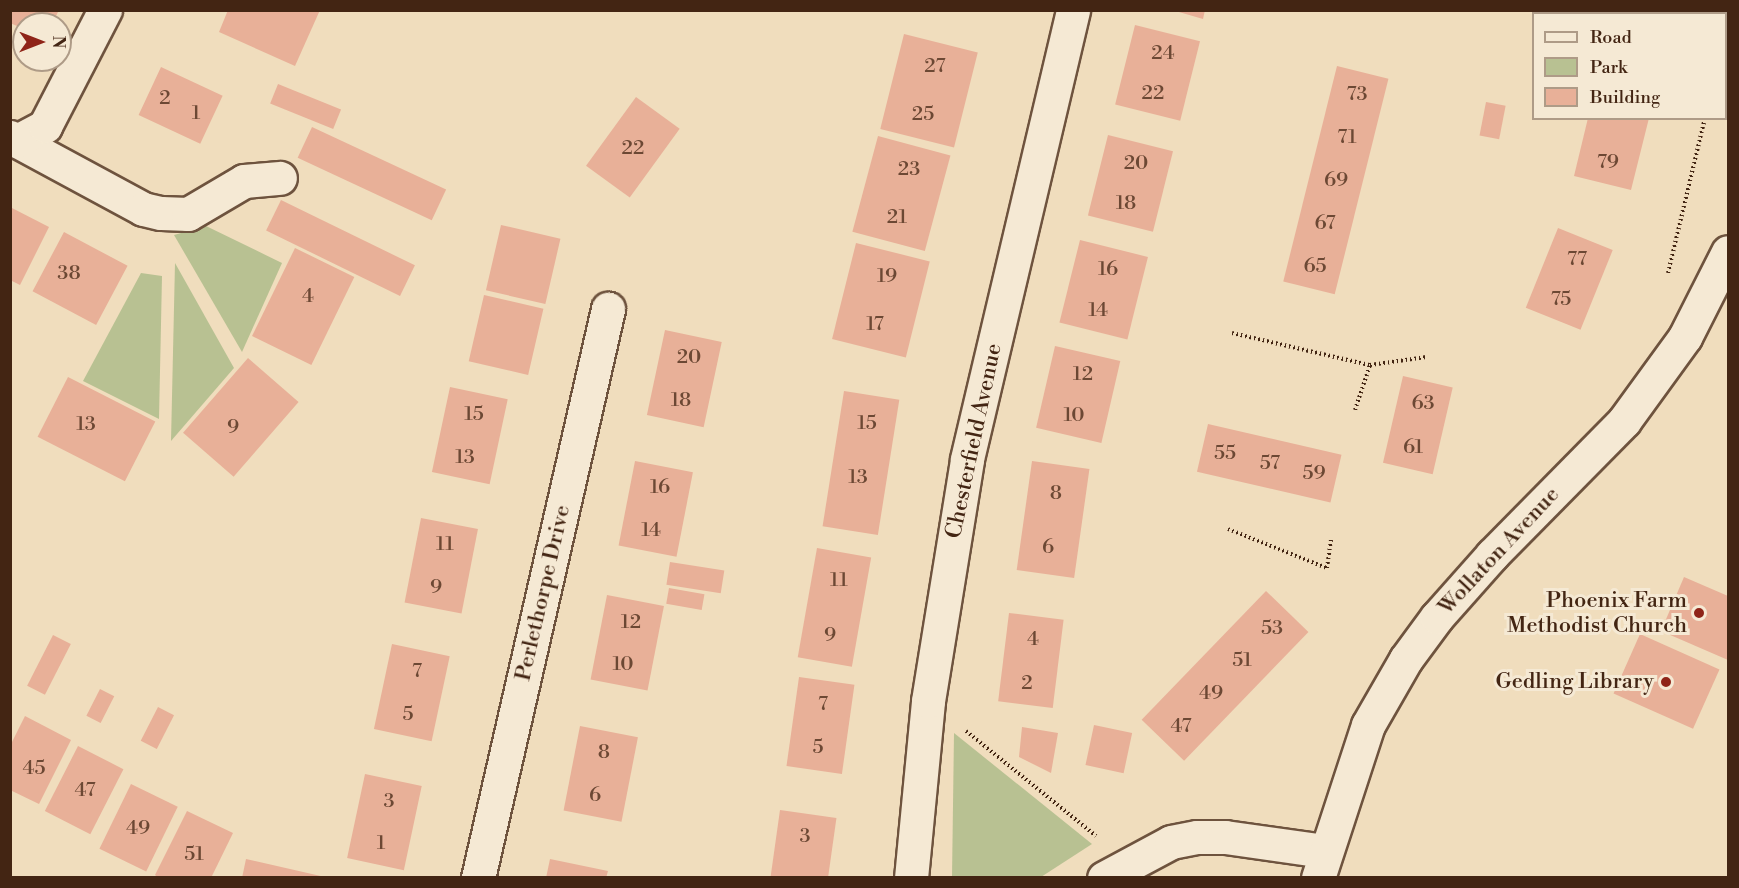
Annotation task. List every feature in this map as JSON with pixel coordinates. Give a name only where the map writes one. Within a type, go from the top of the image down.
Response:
[{"type":"street","points":[[14,139],[45,126],[105,10]]},
{"type":"street","name":"Chesterfield Avenue","points":[[911,878],[928,701],[967,459],[1073,10]]},
{"type":"street","points":[[14,139],[143,209],[161,213],[188,214],[244,181],[280,178]]},
{"type":"street","name":"Wollaton Avenue","points":[[1322,864],[1368,725],[1406,659],[1437,617],[1492,555],[1624,421],[1685,337],[1728,252]]},
{"type":"street","name":"Perlethorpe Drive","points":[[478,878],[608,309]]},
{"type":"street","points":[[1104,878],[1171,842],[1197,837],[1225,837],[1322,864]]},
{"type":"path","points":[[1685,337],[1664,293],[1705,120]]},
{"type":"path","points":[[1232,333],[1370,365],[1426,357]]},
{"type":"path","points":[[1354,410],[1370,365]]},
{"type":"path","points":[[1228,529],[1328,568],[1331,538]]},
{"type":"path","points":[[928,701],[1099,838]]},
{"type":"green space","points":[[206,226],[282,263],[242,352],[174,235]]},
{"type":"green space","points":[[175,263],[234,368],[171,441]]},
{"type":"green space","points":[[141,273],[162,276],[159,419],[83,381]]},
{"type":"green space","points":[[954,733],[1092,844],[1041,877],[952,877]]},
{"type":"building","points":[[10,10],[59,10],[58,12],[12,12],[12,24],[10,23]]},
{"type":"building","points":[[228,10],[320,10],[295,66],[219,32]]},
{"type":"building","points":[[1172,10],[1205,10],[1203,19]]},
{"type":"building","points":[[1616,10],[1677,10],[1677,12],[1616,12]]},
{"type":"building","points":[[1135,25],[1200,41],[1180,121],[1115,105]]},
{"type":"building","points":[[904,34],[978,52],[954,147],[880,129]]},
{"type":"building","points":[[1337,66],[1388,79],[1335,294],[1283,281]]},
{"type":"building","points":[[161,67],[223,96],[200,144],[139,115]]},
{"type":"building","points":[[278,84],[341,109],[333,129],[270,103]]},
{"type":"building","points":[[636,97],[680,129],[630,198],[586,166]]},
{"type":"building","points":[[1486,102],[1506,106],[1499,139],[1480,135]]},
{"type":"building","points":[[1588,120],[1648,120],[1631,190],[1574,176]]},
{"type":"building","points":[[312,127],[446,190],[432,220],[298,158]]},
{"type":"building","points":[[1108,135],[1173,151],[1153,232],[1088,216]]},
{"type":"building","points":[[878,136],[950,155],[925,251],[852,232]]},
{"type":"building","points":[[281,200],[415,265],[400,296],[266,231]]},
{"type":"building","points":[[10,207],[49,227],[20,285],[10,280]]},
{"type":"building","points":[[501,225],[560,239],[545,304],[486,290]]},
{"type":"building","points":[[1558,228],[1613,250],[1580,330],[1526,308]]},
{"type":"building","points":[[64,232],[128,266],[96,325],[33,291]]},
{"type":"building","points":[[1080,240],[1148,257],[1127,339],[1059,322]]},
{"type":"building","points":[[856,243],[930,261],[906,357],[832,339]]},
{"type":"building","points":[[295,248],[354,277],[311,365],[252,336]]},
{"type":"building","points":[[484,295],[543,309],[528,375],[469,361]]},
{"type":"building","points":[[665,330],[722,342],[704,427],[647,415]]},
{"type":"building","points":[[1055,346],[1120,361],[1101,443],[1036,428]]},
{"type":"building","points":[[248,358],[299,402],[234,477],[183,433]]},
{"type":"building","points":[[1403,376],[1453,387],[1433,474],[1383,463]]},
{"type":"building","points":[[68,377],[155,421],[125,481],[38,437]]},
{"type":"building","points":[[450,387],[508,399],[490,484],[432,472]]},
{"type":"building","points":[[844,391],[899,400],[878,535],[823,526]]},
{"type":"building","points":[[1208,424],[1341,455],[1330,503],[1197,472]]},
{"type":"building","points":[[635,461],[693,472],[677,557],[619,545]]},
{"type":"building","points":[[1032,461],[1089,469],[1074,578],[1017,570]]},
{"type":"building","points":[[421,518],[478,529],[462,613],[405,602]]},
{"type":"building","points":[[817,548],[871,558],[852,667],[798,657]]},
{"type":"building","points":[[670,562],[724,571],[721,593],[666,585]]},
{"type":"building","name":"Phoenix Farm Methodist Church","points":[[1684,577],[1728,596],[1728,660],[1661,631]]},
{"type":"building","points":[[669,588],[704,594],[702,610],[666,604]]},
{"type":"building","points":[[1266,591],[1308,632],[1184,761],[1142,720]]},
{"type":"building","points":[[607,595],[664,606],[648,690],[591,679]]},
{"type":"building","points":[[1009,613],[1064,620],[1053,708],[998,701]]},
{"type":"building","name":"Gedling Library","points":[[1640,634],[1719,669],[1693,729],[1614,693]]},
{"type":"building","points":[[53,635],[71,644],[45,695],[27,686]]},
{"type":"building","points":[[392,644],[450,656],[432,741],[374,729]]},
{"type":"building","points":[[799,677],[854,685],[842,774],[786,766]]},
{"type":"building","points":[[100,689],[114,696],[101,723],[86,716]]},
{"type":"building","points":[[158,707],[174,715],[157,749],[141,741]]},
{"type":"building","points":[[25,716],[71,740],[39,804],[10,790],[10,746]]},
{"type":"building","points":[[1094,725],[1132,733],[1124,773],[1085,765]]},
{"type":"building","points":[[580,726],[638,737],[622,822],[564,810]]},
{"type":"building","points":[[1022,727],[1058,733],[1051,773],[1019,757]]},
{"type":"building","points":[[78,746],[123,769],[90,834],[45,811]]},
{"type":"building","points":[[365,774],[422,786],[404,870],[347,858]]},
{"type":"building","points":[[131,784],[178,807],[146,872],[99,849]]},
{"type":"building","points":[[780,810],[836,818],[828,878],[770,878]]},
{"type":"building","points":[[187,811],[233,833],[211,878],[159,878],[155,875]]},
{"type":"building","points":[[246,859],[325,877],[325,878],[242,878]]},
{"type":"building","points":[[550,859],[608,871],[606,878],[546,878]]},
{"type":"place","name":"Phoenix Farm Methodist Church","points":[[1699,613]]},
{"type":"place","name":"Gedling Library","points":[[1666,682]]}]
